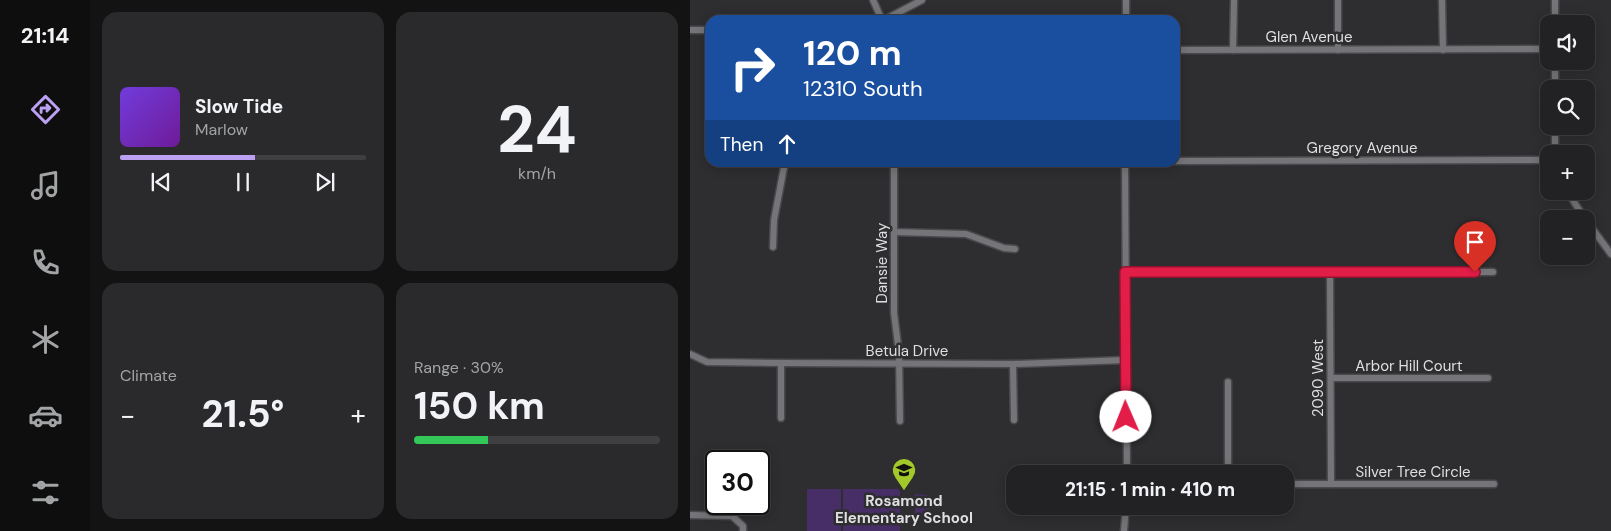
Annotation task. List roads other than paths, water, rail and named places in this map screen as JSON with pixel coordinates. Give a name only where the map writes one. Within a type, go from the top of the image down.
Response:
[{"type":"street","points":[[873,0],[880,15]]},
{"type":"street","points":[[893,15],[922,0]]},
{"type":"street","points":[[1126,0],[1126,15]]},
{"type":"street","points":[[1233,50],[1234,0]]},
{"type":"street","points":[[1338,0],[1338,50]]},
{"type":"street","points":[[1442,0],[1443,50]]},
{"type":"street","points":[[1556,0],[1556,15]]},
{"type":"street","points":[[690,30],[705,30]]},
{"type":"street","name":"Glen Avenue","points":[[1180,50],[1540,49]]},
{"type":"street","name":"Gregory Avenue","points":[[1180,161],[1540,160]]},
{"type":"street","points":[[773,247],[774,220],[785,167]]},
{"type":"street","name":"Dansie Way","points":[[894,167],[894,313],[900,363],[900,421]]},
{"type":"street","points":[[1125,167],[1126,465]]},
{"type":"street","points":[[894,232],[966,234],[1004,248],[1015,249]]},
{"type":"street","points":[[1595,232],[1611,254]]},
{"type":"street","points":[[1125,272],[1493,272]]},
{"type":"street","name":"2090 West","points":[[1330,272],[1331,484]]},
{"type":"street","name":"Betula Drive","points":[[690,354],[707,362],[1013,364],[1125,360]]},
{"type":"street","points":[[781,363],[781,418]]},
{"type":"street","points":[[1013,364],[1014,420]]},
{"type":"street","name":"Arbor Hill Court","points":[[1331,378],[1488,378]]},
{"type":"street","points":[[1228,382],[1228,465]]},
{"type":"street","name":"Silver Tree Circle","points":[[1294,484],[1494,484]]},
{"type":"street","points":[[690,515],[732,516],[743,528]]},
{"type":"street","points":[[1124,531],[1125,515]]},
{"type":"place","name":"Rosamond Elementary School","points":[[904,491]]}]
